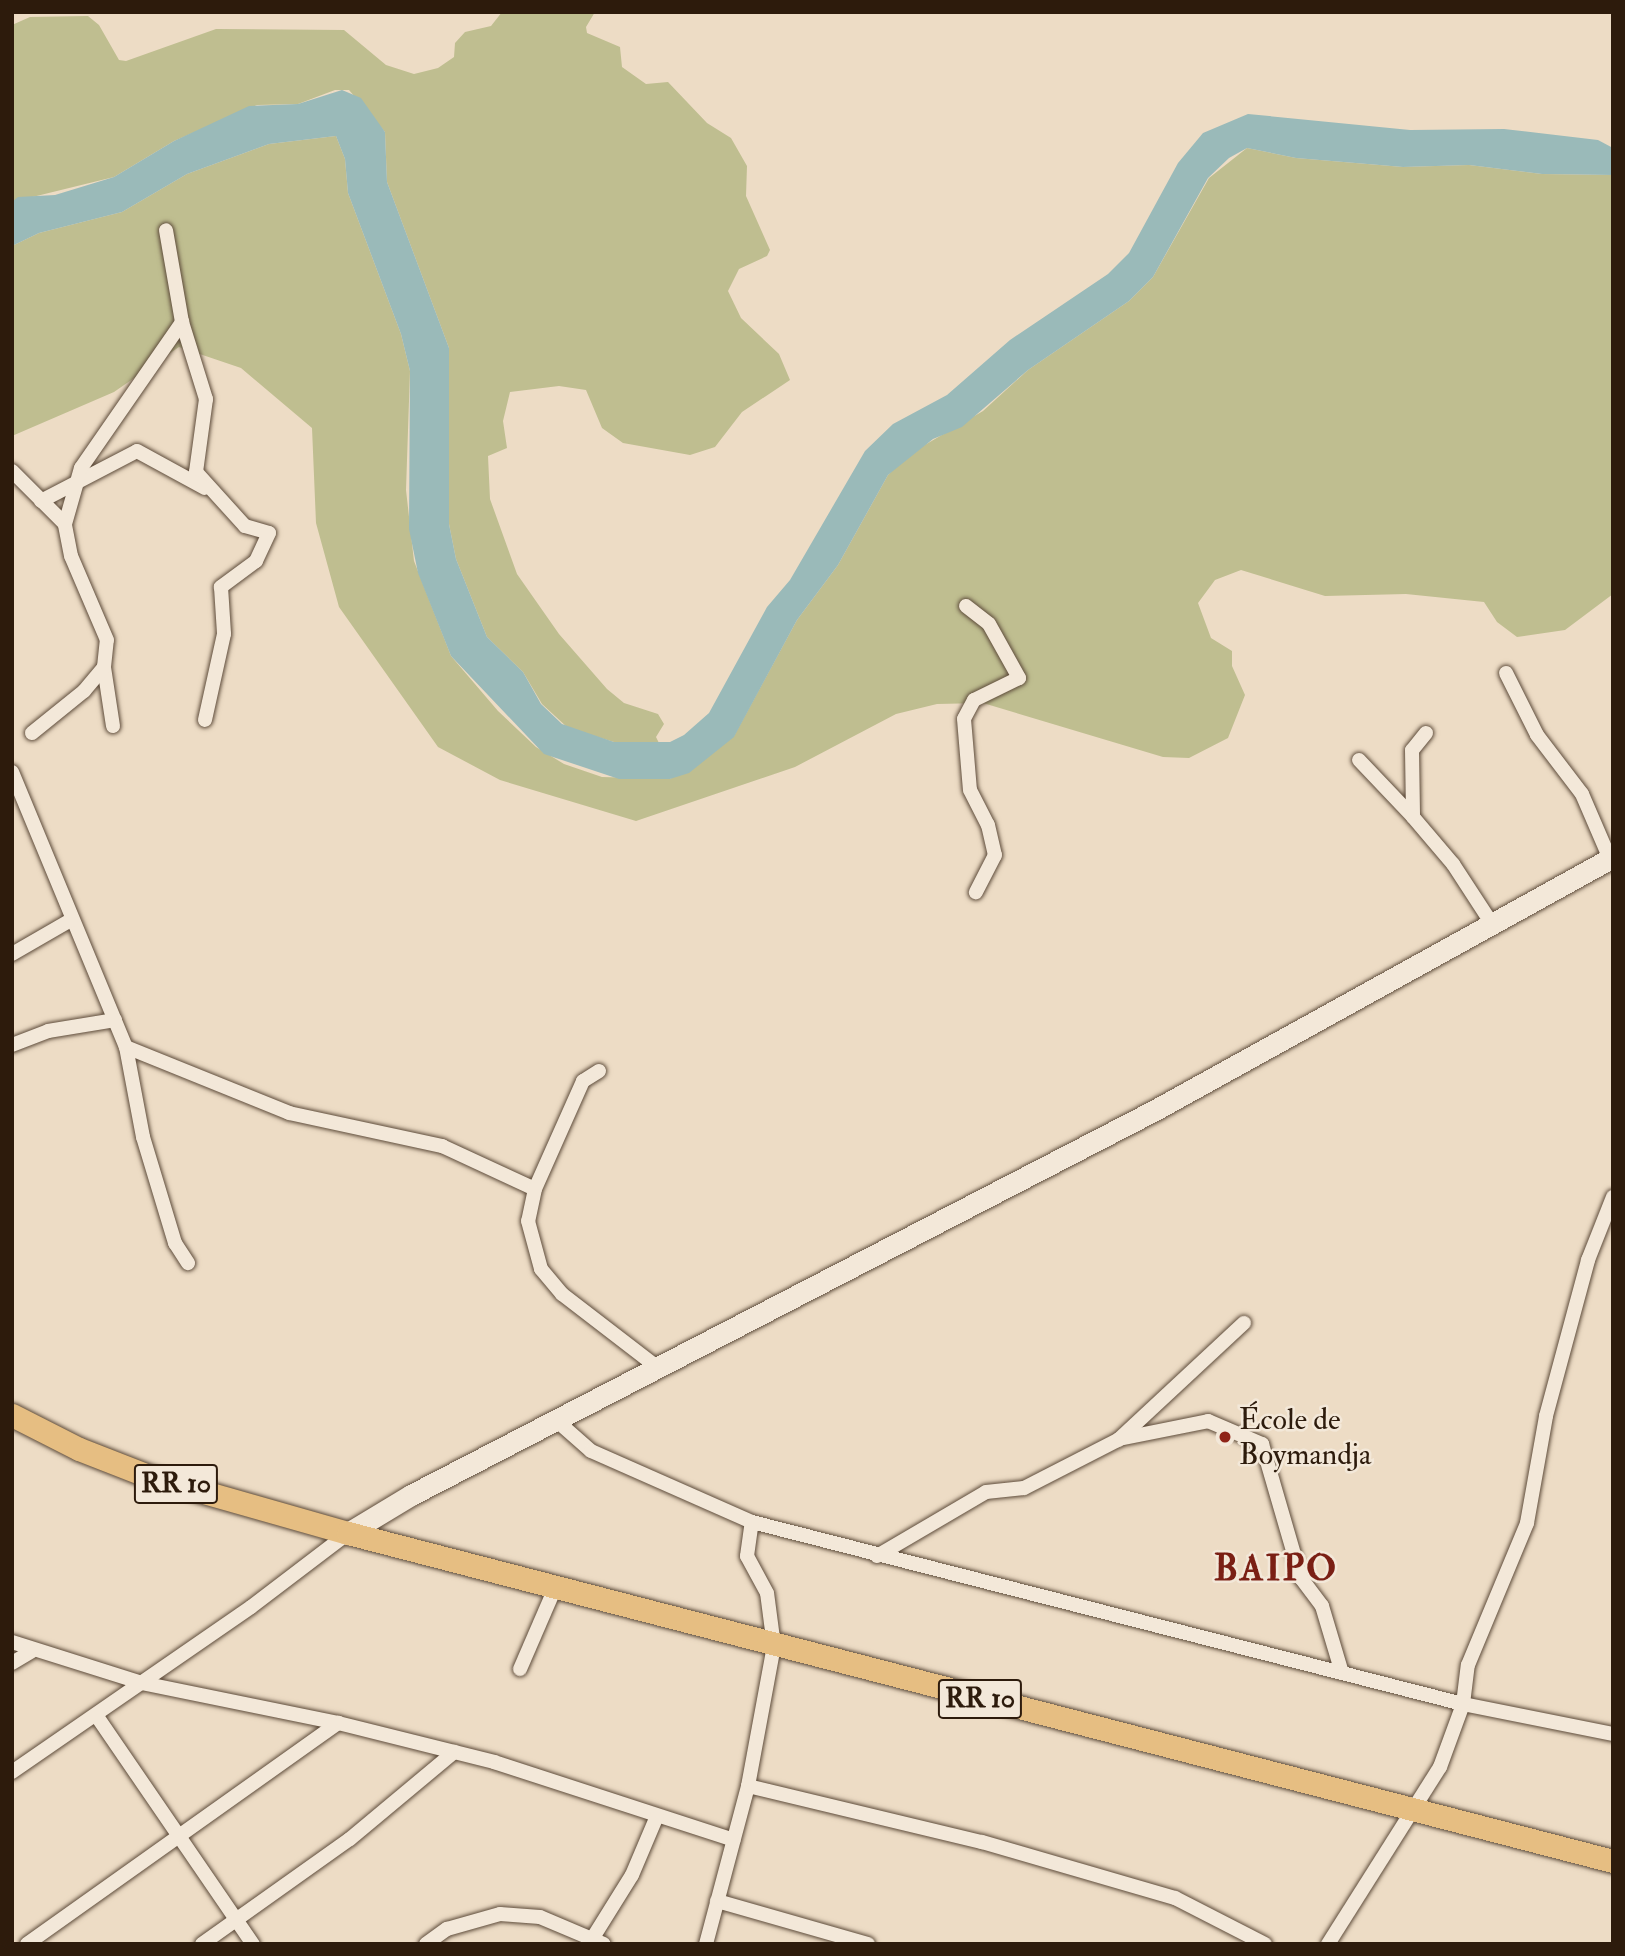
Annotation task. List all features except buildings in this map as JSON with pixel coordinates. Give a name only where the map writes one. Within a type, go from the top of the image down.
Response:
[{"type":"main road","name":"RR 10","points":[[12,1415],[79,1449],[151,1477],[348,1533],[774,1646],[1613,1861]]},
{"type":"street","points":[[166,230],[182,322],[206,399],[196,472],[245,526],[269,533],[256,561],[221,587],[224,634],[205,720]]},
{"type":"street","points":[[113,726],[104,667],[107,640],[71,556],[65,524],[81,468],[182,322]]},
{"type":"street","points":[[41,501],[137,452],[215,494]]},
{"type":"street","points":[[12,471],[65,524]]},
{"type":"street","points":[[966,606],[989,624],[1019,678],[974,700],[964,719],[970,790],[988,825],[995,855],[976,892]]},
{"type":"street","points":[[32,733],[84,691],[104,667]]},
{"type":"street","points":[[12,1772],[142,1683],[348,1533],[557,1421],[1155,1110],[1494,927],[1611,858],[1582,794],[1537,736],[1506,673]]},
{"type":"street","points":[[1413,817],[1412,750],[1426,733]]},
{"type":"street","points":[[1359,760],[1453,864],[1494,927]]},
{"type":"street","points":[[12,772],[126,1048],[143,1137],[176,1242],[188,1264]]},
{"type":"street","points":[[12,954],[71,920]]},
{"type":"street","points":[[12,1045],[48,1031],[115,1020]]},
{"type":"street","points":[[126,1048],[289,1113],[442,1146],[535,1189]]},
{"type":"street","points":[[599,1071],[583,1081],[535,1189],[527,1221],[541,1269],[562,1294],[659,1368]]},
{"type":"street","points":[[1328,1944],[1440,1767],[1462,1704],[1468,1665],[1527,1522],[1546,1416],[1588,1261],[1613,1197]]},
{"type":"street","points":[[1118,1440],[1244,1323]]},
{"type":"street","points":[[557,1421],[591,1451],[752,1522],[1462,1704],[1613,1734]]},
{"type":"street","points":[[877,1556],[986,1492],[1024,1488],[1118,1440],[1208,1421],[1262,1444],[1301,1578],[1322,1606],[1342,1673]]},
{"type":"street","points":[[706,1944],[748,1786],[774,1646],[767,1593],[747,1556],[752,1522]]},
{"type":"street","points":[[520,1669],[555,1588]]},
{"type":"street","points":[[12,1642],[32,1651],[142,1683],[338,1723],[454,1752],[734,1840]]},
{"type":"street","points":[[12,1663],[32,1651]]},
{"type":"street","points":[[96,1715],[253,1944]]},
{"type":"street","points":[[27,1944],[338,1723]]},
{"type":"street","points":[[202,1944],[360,1831],[454,1752]]},
{"type":"street","points":[[748,1786],[982,1842],[1175,1898],[1265,1944]]},
{"type":"street","points":[[426,1944],[447,1929],[500,1914],[540,1917],[595,1942],[632,1875],[657,1816]]},
{"type":"street","points":[[717,1901],[868,1944]]},
{"type":"shaded area","points":[[502,12],[595,12],[586,27],[587,33],[620,47],[622,67],[646,84],[668,82],[707,123],[731,138],[747,166],[746,196],[770,250],[767,256],[739,269],[728,291],[741,318],[779,354],[790,380],[742,412],[715,447],[690,455],[623,443],[602,428],[586,390],[559,386],[510,392],[503,421],[507,448],[488,456],[490,499],[517,574],[559,634],[607,689],[624,703],[658,714],[664,724],[656,737],[659,743],[614,742],[568,728],[542,704],[523,672],[487,637],[456,559],[449,524],[449,348],[387,182],[385,132],[349,90],[335,90],[298,104],[257,105],[174,141],[114,177],[12,202],[12,25],[30,17],[88,16],[99,25],[119,60],[126,61],[216,29],[344,30],[386,65],[414,74],[438,68],[454,57],[455,43],[465,32],[491,26]]},
{"type":"shaded area","points":[[336,136],[345,159],[348,193],[401,334],[410,371],[406,490],[414,561],[451,656],[498,711],[536,747],[564,764],[602,777],[670,779],[734,736],[797,620],[838,565],[888,475],[911,453],[983,411],[1028,370],[1129,301],[1153,277],[1209,178],[1247,148],[1296,158],[1403,167],[1469,165],[1542,174],[1613,175],[1613,594],[1565,630],[1517,637],[1497,622],[1484,602],[1406,594],[1325,596],[1241,570],[1215,580],[1198,603],[1211,638],[1232,651],[1232,666],[1245,695],[1228,738],[1189,758],[1163,757],[983,703],[937,704],[896,714],[795,767],[636,821],[500,780],[438,747],[339,607],[316,523],[312,428],[241,368],[179,347],[114,392],[12,436],[12,246],[39,233],[122,212],[187,174],[269,144]]},
{"type":"water","points":[[342,90],[361,98],[385,132],[387,182],[449,348],[449,524],[456,559],[487,637],[523,672],[541,704],[562,724],[614,742],[670,742],[684,735],[709,713],[767,607],[790,580],[865,451],[893,424],[947,395],[1010,340],[1108,274],[1129,253],[1178,163],[1203,133],[1248,114],[1410,130],[1504,129],[1598,140],[1613,148],[1613,175],[1542,174],[1469,165],[1403,167],[1296,158],[1247,148],[1229,158],[1208,178],[1153,277],[1129,301],[1028,370],[962,427],[933,439],[888,475],[838,565],[797,620],[734,737],[689,773],[670,779],[619,779],[544,754],[451,656],[418,573],[409,529],[410,371],[401,334],[348,193],[345,159],[336,136],[269,144],[187,174],[122,212],[39,233],[12,246],[12,202],[18,197],[55,195],[114,177],[174,141],[249,106],[298,104]]},
{"type":"place","name":"École de Boymandja","points":[[1225,1437]]},
{"type":"district","name":"BAIPO","points":[[1276,1569]]}]
